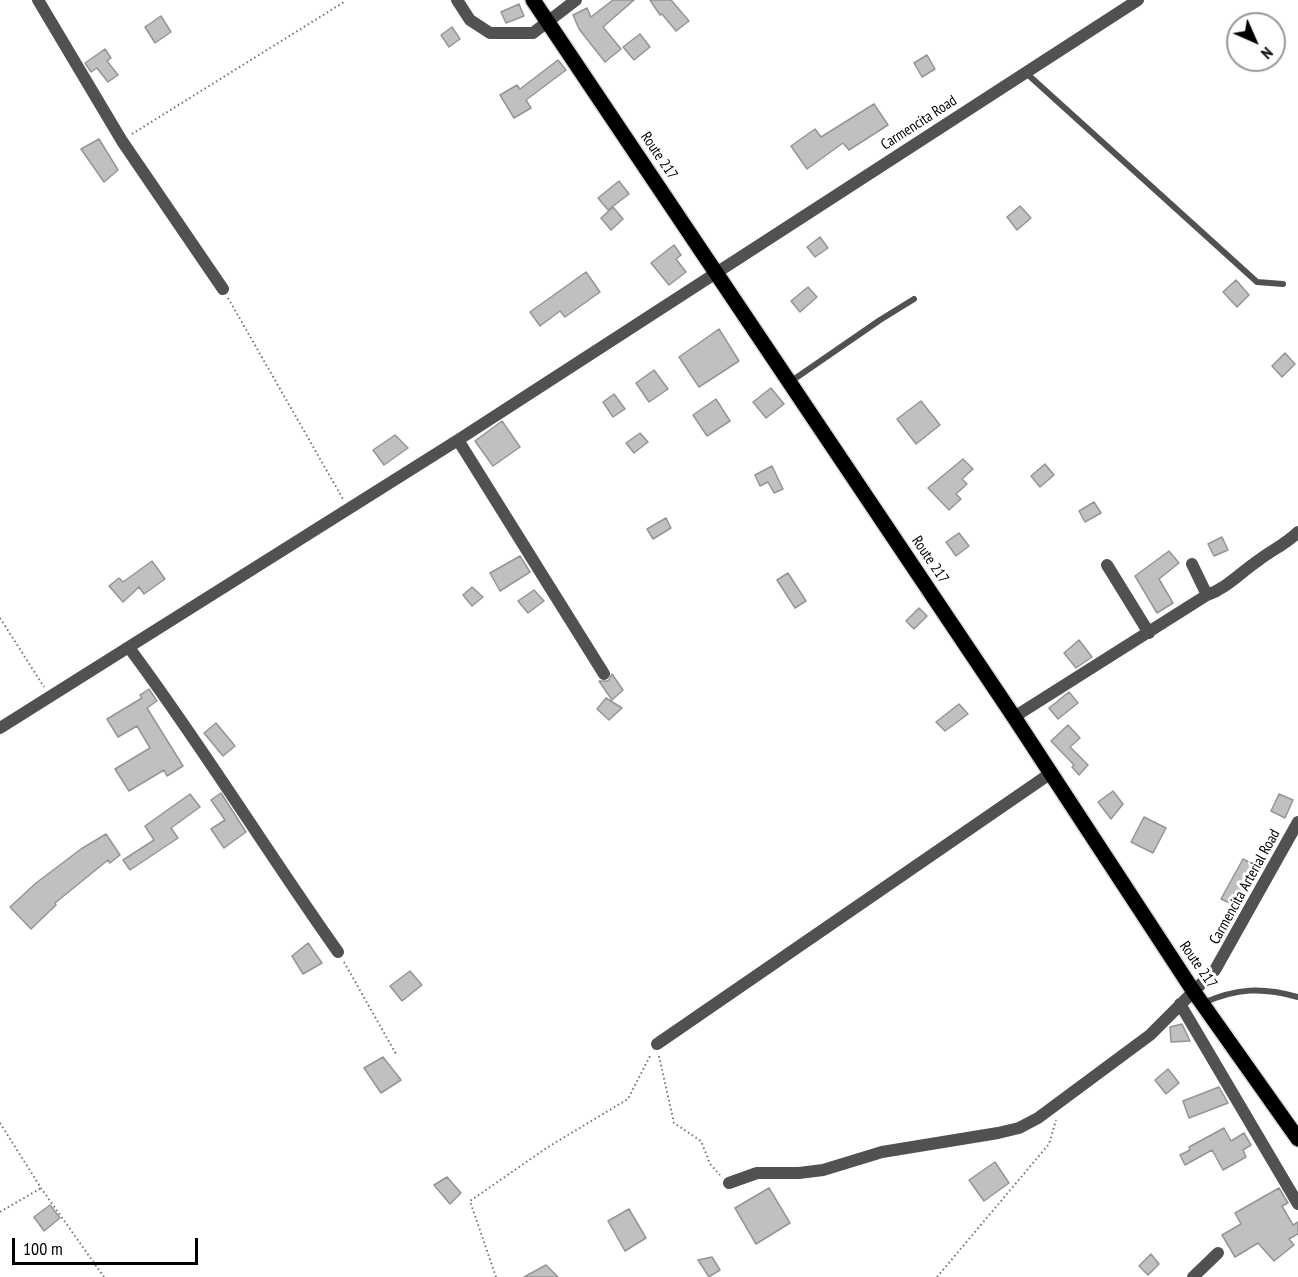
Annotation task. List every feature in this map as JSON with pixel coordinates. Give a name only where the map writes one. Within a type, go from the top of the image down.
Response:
[{"type":"main road","name":"Route 217","points":[[533,0],[1014,717],[1198,998],[1298,1139]]},
{"type":"street","points":[[38,0],[122,141],[223,289]]},
{"type":"street","points":[[457,0],[470,20],[490,33],[533,33],[576,0]]},
{"type":"street","name":"Carmencita Road","points":[[0,728],[130,649],[718,274],[1138,0]]},
{"type":"street","points":[[458,440],[604,674]]},
{"type":"street","points":[[1014,717],[1207,595],[1220,590],[1260,559],[1286,544],[1298,532]]},
{"type":"street","points":[[1192,564],[1207,595]]},
{"type":"street","points":[[1107,565],[1149,633]]},
{"type":"street","points":[[130,649],[191,731],[266,850],[338,952]]},
{"type":"street","points":[[657,1044],[1051,774]]},
{"type":"street","name":"Carmencita Arterial Road","points":[[729,1183],[757,1173],[799,1173],[823,1170],[882,1152],[998,1134],[1019,1128],[1060,1102],[1150,1035],[1180,1004],[1198,998],[1298,822]]},
{"type":"street","points":[[1180,1004],[1298,1204]]},
{"type":"street","points":[[1193,1277],[1218,1253]]},
{"type":"lane","points":[[1025,72],[1257,282],[1283,284]]},
{"type":"lane","points":[[790,382],[914,299]]},
{"type":"lane","points":[[1198,998],[1268,989],[1298,997]]},
{"type":"path","points":[[122,141],[344,2]]},
{"type":"path","points":[[223,289],[349,509]]},
{"type":"path","points":[[0,618],[51,697]]},
{"type":"path","points":[[338,952],[396,1054]]},
{"type":"path","points":[[657,1044],[674,1124],[701,1141],[710,1164],[729,1183]]},
{"type":"path","points":[[496,1277],[470,1201],[548,1147],[628,1099],[657,1044]]},
{"type":"path","points":[[937,1277],[1049,1144],[1060,1102]]},
{"type":"path","points":[[0,1122],[41,1188],[104,1277]]},
{"type":"path","points":[[0,1212],[41,1188]]},
{"type":"building","points":[[613,0],[634,0],[603,27],[621,49],[605,62],[579,29],[573,15],[587,8],[591,17]]},
{"type":"building","points":[[650,0],[671,0],[689,21],[676,31],[662,14],[660,15]]},
{"type":"building","points":[[519,4],[524,16],[506,23],[501,12]]},
{"type":"building","points":[[161,16],[171,32],[155,43],[145,27]]},
{"type":"building","points":[[452,27],[460,39],[449,47],[441,35]]},
{"type":"building","points":[[640,34],[650,47],[634,60],[623,47]]},
{"type":"building","points":[[105,49],[111,58],[107,61],[118,75],[108,82],[97,68],[91,72],[85,63]]},
{"type":"building","points":[[927,55],[935,69],[922,77],[914,63]]},
{"type":"building","points":[[558,60],[566,70],[526,100],[531,108],[514,118],[500,95],[517,85],[520,89]]},
{"type":"building","points":[[874,104],[888,125],[849,150],[843,143],[807,169],[791,146],[815,129],[821,137]]},
{"type":"building","points":[[99,139],[118,170],[104,182],[81,149]]},
{"type":"building","points":[[619,181],[629,194],[608,210],[598,198]]},
{"type":"building","points":[[1020,206],[1031,218],[1017,230],[1007,217]]},
{"type":"building","points":[[613,207],[623,219],[611,230],[601,218]]},
{"type":"building","points":[[820,237],[828,248],[815,257],[807,247]]},
{"type":"building","points":[[674,245],[681,255],[676,259],[686,272],[669,285],[651,263]]},
{"type":"building","points":[[586,272],[600,292],[565,317],[560,311],[540,326],[530,312]]},
{"type":"building","points":[[1236,280],[1249,295],[1237,307],[1223,292]]},
{"type":"building","points":[[808,287],[817,297],[800,312],[791,301]]},
{"type":"building","points":[[719,329],[739,361],[699,387],[679,357]]},
{"type":"building","points":[[1285,353],[1295,364],[1282,377],[1272,366]]},
{"type":"building","points":[[654,370],[668,389],[649,402],[636,383]]},
{"type":"building","points":[[771,388],[784,404],[766,418],[753,402]]},
{"type":"building","points":[[614,394],[625,409],[613,417],[603,402]]},
{"type":"building","points":[[716,399],[730,421],[707,436],[693,415]]},
{"type":"building","points":[[921,401],[940,425],[916,444],[897,419]]},
{"type":"building","points":[[502,421],[520,447],[493,466],[475,441]]},
{"type":"building","points":[[640,433],[648,442],[634,453],[626,443]]},
{"type":"building","points":[[395,435],[408,448],[384,465],[373,450]]},
{"type":"building","points":[[963,459],[973,469],[962,479],[967,484],[956,494],[961,499],[949,510],[928,488]]},
{"type":"building","points":[[1045,464],[1054,475],[1040,487],[1031,476]]},
{"type":"building","points":[[772,466],[783,489],[774,493],[768,482],[760,486],[755,475]]},
{"type":"building","points":[[1094,502],[1101,513],[1085,522],[1079,511]]},
{"type":"building","points":[[666,518],[671,528],[653,539],[647,529]]},
{"type":"building","points":[[959,533],[969,546],[956,556],[946,542]]},
{"type":"building","points":[[1222,537],[1228,550],[1214,556],[1208,544]]},
{"type":"building","points":[[1169,551],[1179,563],[1159,579],[1173,603],[1157,613],[1135,576]]},
{"type":"building","points":[[520,556],[530,572],[500,591],[490,573]]},
{"type":"building","points":[[152,561],[165,579],[144,594],[139,587],[123,602],[109,586],[119,578],[123,582]]},
{"type":"building","points":[[788,573],[806,601],[795,608],[777,580]]},
{"type":"building","points":[[472,587],[483,597],[472,606],[463,595]]},
{"type":"building","points":[[534,590],[544,601],[528,613],[518,601]]},
{"type":"building","points":[[919,608],[927,616],[914,629],[906,621]]},
{"type":"building","points":[[1079,640],[1092,657],[1076,668],[1064,653]]},
{"type":"building","points":[[612,674],[623,690],[612,700],[599,681],[608,681]]},
{"type":"building","points":[[149,689],[157,701],[147,708],[183,766],[167,776],[164,770],[129,791],[115,769],[150,748],[137,726],[118,737],[107,719],[142,698],[140,695]]},
{"type":"building","points":[[1069,692],[1078,703],[1058,719],[1049,708]]},
{"type":"building","points":[[606,698],[622,708],[609,720],[597,709]]},
{"type":"building","points":[[959,704],[968,714],[945,731],[936,722]]},
{"type":"building","points":[[216,723],[235,746],[223,756],[204,733]]},
{"type":"building","points":[[1068,725],[1080,738],[1070,747],[1088,765],[1079,775],[1072,767],[1074,765],[1051,741]]},
{"type":"building","points":[[1113,791],[1123,804],[1111,819],[1098,802]]},
{"type":"building","points":[[221,793],[246,832],[224,848],[211,829],[225,820],[211,800]]},
{"type":"building","points":[[190,794],[200,807],[171,828],[178,838],[130,870],[123,860],[154,840],[145,826]]},
{"type":"building","points":[[1279,794],[1293,800],[1285,818],[1271,811]]},
{"type":"building","points":[[1144,817],[1166,828],[1153,853],[1131,842]]},
{"type":"building","points":[[106,834],[120,855],[110,863],[108,860],[55,903],[56,905],[31,929],[10,907],[36,883],[81,849]]},
{"type":"building","points":[[1243,859],[1253,864],[1236,906],[1221,899]]},
{"type":"building","points":[[308,943],[322,963],[303,974],[292,956]]},
{"type":"building","points":[[410,971],[422,985],[402,1001],[390,986]]},
{"type":"building","points":[[1182,1024],[1190,1041],[1171,1042],[1170,1027]]},
{"type":"building","points":[[383,1057],[401,1080],[381,1093],[364,1068]]},
{"type":"building","points":[[1168,1069],[1179,1083],[1166,1094],[1155,1080]]},
{"type":"building","points":[[1219,1087],[1228,1103],[1189,1118],[1183,1101]]},
{"type":"building","points":[[1224,1128],[1231,1141],[1244,1133],[1251,1145],[1243,1150],[1246,1157],[1223,1170],[1212,1150],[1185,1165],[1180,1155],[1190,1150],[1189,1147]]},
{"type":"building","points":[[995,1162],[1009,1183],[984,1201],[969,1180]]},
{"type":"building","points":[[447,1177],[461,1193],[450,1204],[434,1185]]},
{"type":"building","points":[[769,1188],[790,1223],[756,1244],[735,1208]]},
{"type":"building","points":[[1279,1188],[1288,1203],[1282,1206],[1293,1225],[1298,1222],[1298,1234],[1289,1239],[1294,1245],[1274,1261],[1258,1243],[1235,1257],[1222,1235],[1241,1224],[1235,1213]]},
{"type":"building","points":[[50,1205],[60,1218],[44,1231],[34,1217]]},
{"type":"building","points":[[629,1209],[646,1238],[625,1251],[608,1221]]},
{"type":"building","points":[[1151,1254],[1159,1264],[1148,1275],[1139,1266]]},
{"type":"building","points":[[712,1257],[720,1270],[709,1277],[698,1260]]},
{"type":"building","points":[[546,1265],[558,1277],[524,1277]]}]
